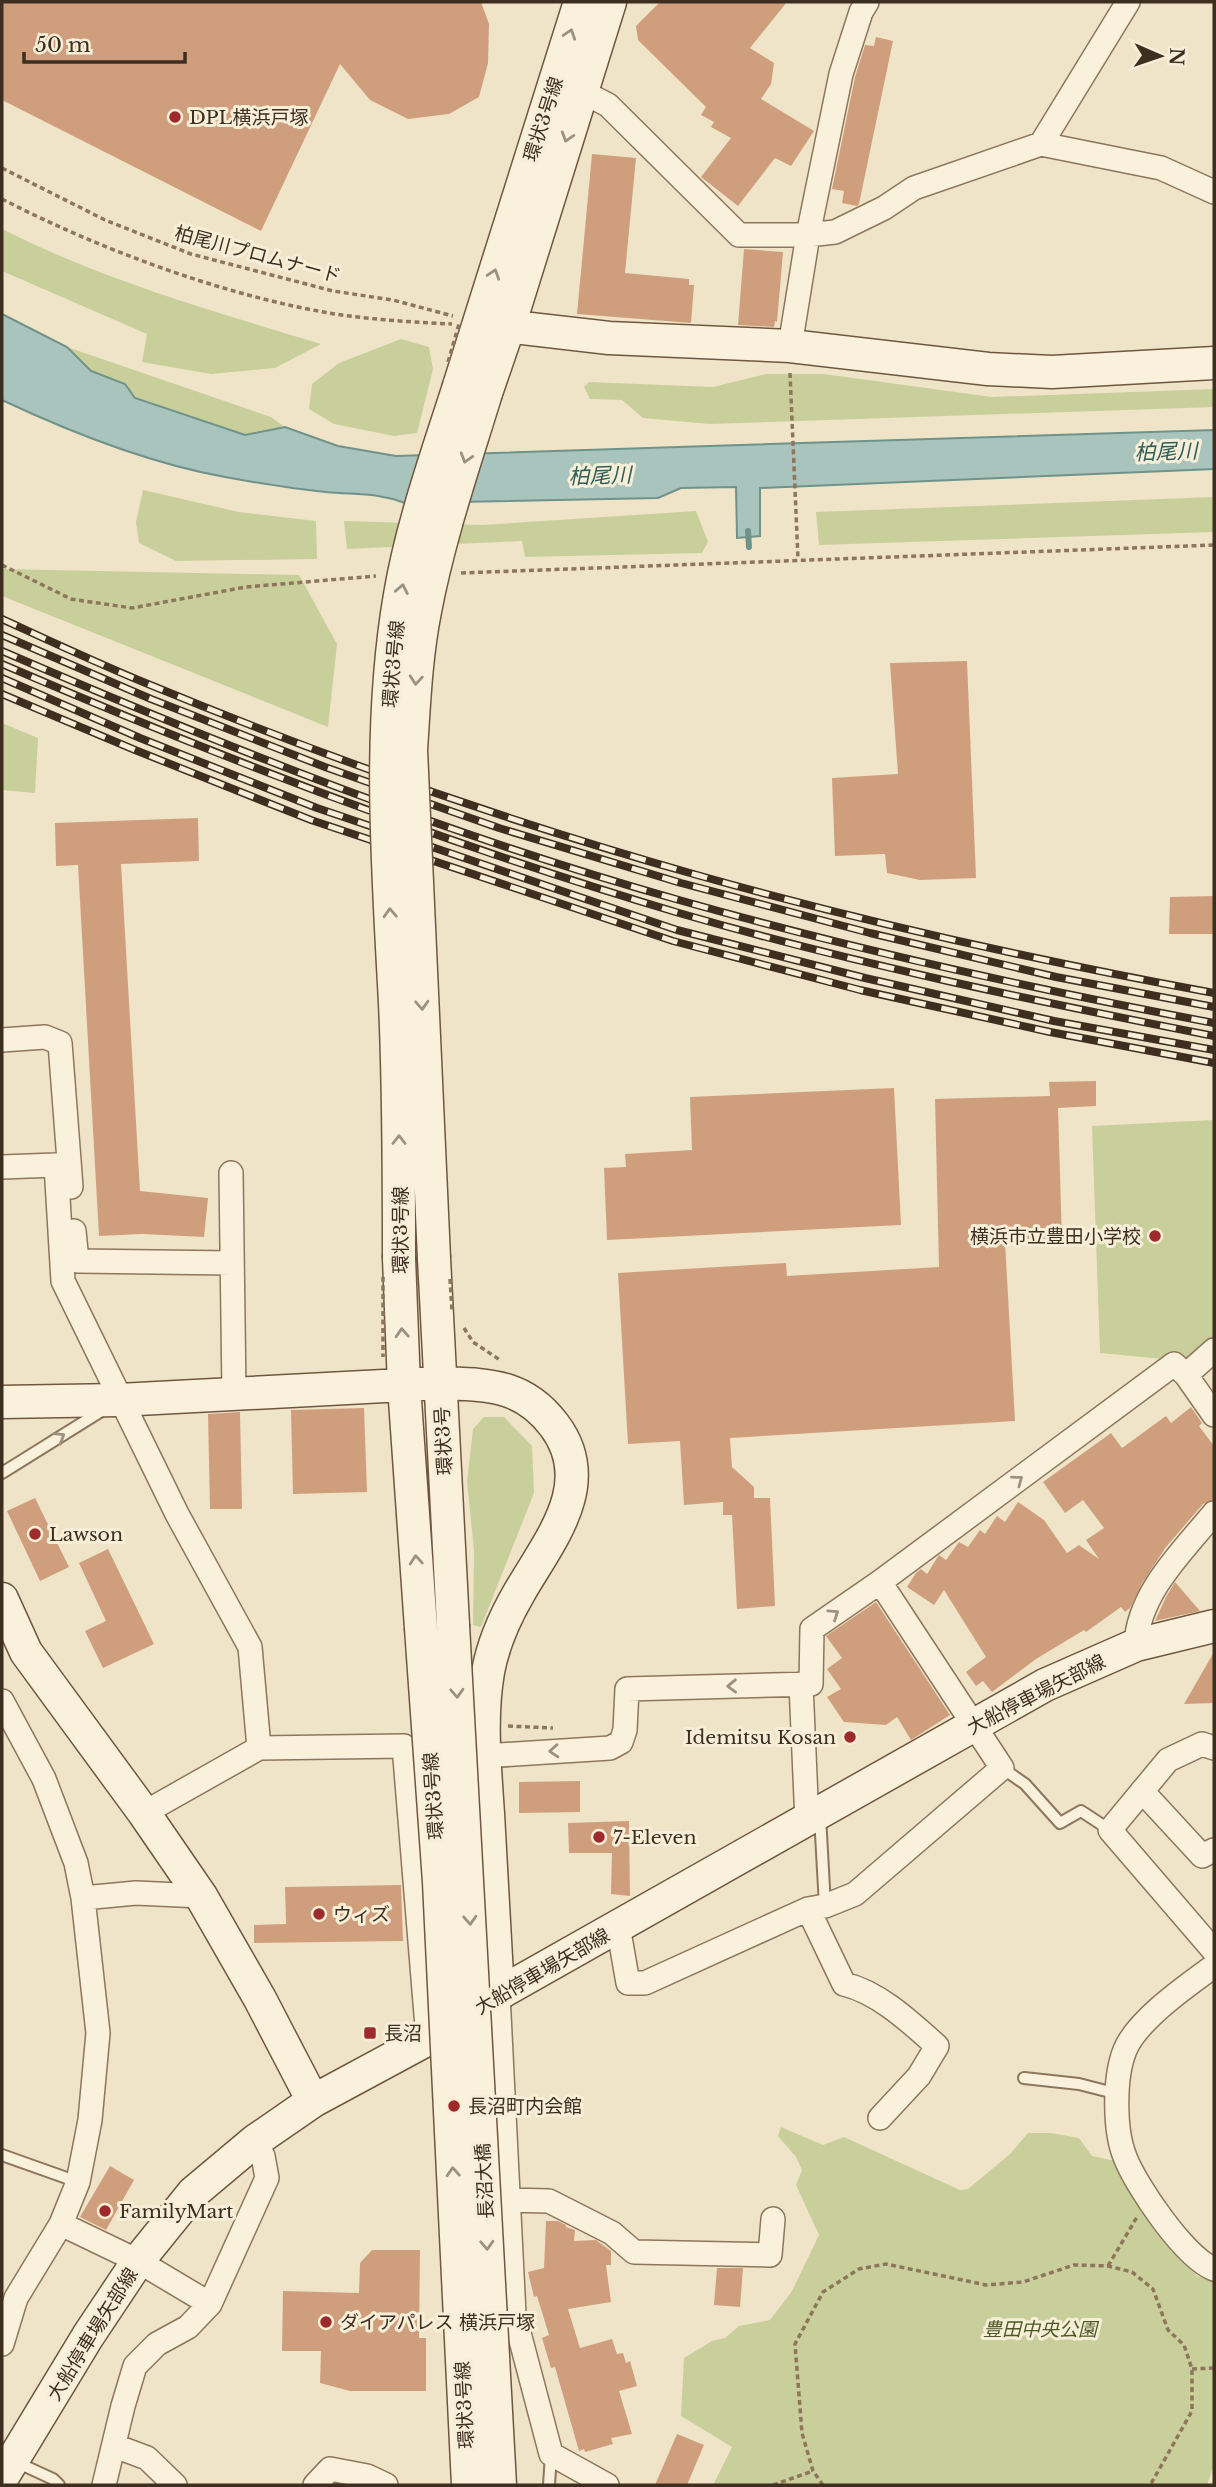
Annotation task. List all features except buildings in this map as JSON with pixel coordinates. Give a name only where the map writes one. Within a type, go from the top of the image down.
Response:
[{"type":"street","name":"環状3号線","points":[[494,325],[580,2]]},
{"type":"street","name":"環状3号線","points":[[468,2485],[439,1882],[404,1386],[399,1258],[399,1095],[388,870],[386,743],[400,595],[414,529],[472,389],[581,91],[610,2]]},
{"type":"street","points":[[790,361],[808,235],[841,74],[867,2]]},
{"type":"street","points":[[1041,144],[1128,2]]},
{"type":"street","points":[[581,91],[608,105],[740,235],[808,235],[835,232],[884,208],[914,188],[1041,144],[1161,168],[1214,192]]},
{"type":"street","points":[[494,325],[790,361],[1052,372],[1214,363]]},
{"type":"street","name":"環状3号線","points":[[434,1258],[411,750],[424,612],[472,389]]},
{"type":"street","points":[[2,1040],[45,1037],[60,1043],[77,1261],[232,1263]]},
{"type":"street","points":[[2,1167],[56,1165],[63,1281],[177,1514],[250,1647],[259,1748]]},
{"type":"street","points":[[231,1173],[234,1394]]},
{"type":"street","name":"環状3号","points":[[434,1258],[453,1625]]},
{"type":"street","points":[[1186,1375],[1214,1350]]},
{"type":"street","points":[[484,1756],[610,1748],[621,1742],[625,1730],[627,1689],[811,1684],[812,1629],[880,1582],[1174,1364],[1186,1375],[1214,1415]]},
{"type":"street","points":[[2,1402],[119,1400],[440,1383],[492,1386],[514,1392],[545,1413],[559,1431],[570,1465],[572,1483],[569,1504],[558,1530],[507,1615],[494,1651],[488,1670],[485,1700],[484,1756],[514,2314],[551,2454],[607,2485]]},
{"type":"street","points":[[1136,1645],[1137,1626],[1149,1598],[1214,1513]]},
{"type":"street","points":[[618,1926],[628,1983],[645,1983],[855,1894],[1003,1768],[880,1582]]},
{"type":"street","points":[[2,1599],[26,1652],[201,1896],[260,1999],[313,2101]]},
{"type":"street","name":"長沼大橋","points":[[453,1625],[500,2485]]},
{"type":"street","name":"大船停車場矢部線","points":[[7,2470],[88,2336],[138,2261],[193,2193],[255,2141],[313,2101],[428,2039],[498,1994],[1045,1685],[1136,1645],[1214,1626]]},
{"type":"street","points":[[801,1684],[813,1818]]},
{"type":"street","points":[[2,1701],[44,1779],[76,1863],[83,1898],[98,2033],[90,2120],[78,2182],[61,2224],[16,2298],[2,2344]]},
{"type":"street","points":[[1214,1748],[1202,1744],[1168,1760],[1110,1830],[1214,1951]]},
{"type":"street","points":[[144,1813],[259,1748],[404,1746],[428,2039]]},
{"type":"street","points":[[1142,1791],[1202,1856],[1214,1850]]},
{"type":"street","points":[[83,1898],[136,1893],[201,1896]]},
{"type":"street","points":[[817,1908],[844,1984],[860,1988],[901,2015],[937,2046],[919,2076],[880,2118]]},
{"type":"street","points":[[1214,1966],[1178,1992],[1136,2032],[1124,2051],[1118,2094],[1125,2156],[1152,2204],[1183,2244],[1204,2265],[1214,2269]]},
{"type":"street","points":[[104,2485],[135,2366],[157,2344],[188,2327],[210,2304],[267,2178],[264,2156],[255,2141]]},
{"type":"street","points":[[508,2200],[549,2201],[612,2233],[634,2252],[770,2255],[773,2219]]},
{"type":"street","points":[[61,2224],[138,2261],[210,2304]]},
{"type":"street","points":[[115,2446],[147,2458],[175,2485]]},
{"type":"street","points":[[315,2485],[330,2469],[367,2476],[386,2485]]},
{"type":"lane","points":[[2,1474],[119,1400]]},
{"type":"lane","points":[[1003,1768],[1025,1784],[1060,1823],[1081,1811],[1110,1830]]},
{"type":"lane","points":[[813,1818],[817,1908]]},
{"type":"lane","points":[[1024,2078],[1079,2084],[1118,2094]]},
{"type":"lane","points":[[2,2155],[78,2182]]},
{"type":"lane","points":[[549,2485],[551,2454]]},
{"type":"lane","points":[[7,2470],[53,2479],[59,2485]]},
{"type":"path","name":"柏尾川プロムナード","points":[[2,168],[105,220],[191,254],[333,291],[393,300],[494,325]]},
{"type":"path","points":[[2,199],[134,258],[285,304],[374,320],[494,325]]},
{"type":"path","points":[[790,361],[798,559]]},
{"type":"path","points":[[455,573],[1214,545]]},
{"type":"path","points":[[2,565],[72,599],[132,608],[246,587],[386,576]]},
{"type":"path","points":[[1108,2266],[1133,2220],[1152,2204]]},
{"type":"path","points":[[823,2485],[813,2471],[802,2433],[795,2344],[823,2292],[859,2269],[886,2264],[986,2285],[1023,2282],[1074,2265],[1108,2266],[1132,2272],[1153,2289],[1168,2330],[1184,2345],[1192,2369],[1192,2411],[1148,2485]]},
{"type":"path","points":[[1192,2369],[1214,2368]]},
{"type":"path","points":[[773,2485],[813,2471]]},
{"type":"green space","points":[[2,229],[119,279],[199,307],[321,344],[275,368],[211,374],[142,362],[147,334],[2,271]]},
{"type":"green space","points":[[401,339],[429,347],[433,369],[417,433],[394,436],[334,424],[309,409],[312,384],[339,363]]},
{"type":"green space","points":[[67,347],[271,417],[285,427],[245,435],[135,397],[125,384],[91,371]]},
{"type":"green space","points":[[766,374],[824,374],[992,397],[1214,389],[1214,407],[709,424],[643,418],[622,400],[590,399],[584,387],[589,382],[713,387]]},
{"type":"green space","points":[[143,490],[239,512],[316,521],[317,559],[176,561],[139,543],[136,522]]},
{"type":"green space","points":[[1214,497],[1214,532],[819,545],[816,512]]},
{"type":"green space","points":[[696,511],[708,542],[702,553],[525,557],[522,541],[347,549],[344,521],[483,525]]},
{"type":"green space","points":[[2,569],[299,575],[337,644],[328,727],[2,596]]},
{"type":"green space","points":[[2,723],[38,738],[35,793],[2,790]]},
{"type":"green space","name":"横浜市立豊田小学校","points":[[1214,1120],[1214,1346],[1194,1362],[1100,1353],[1092,1126]]},
{"type":"green space","points":[[484,1417],[504,1417],[532,1446],[534,1493],[481,1627],[473,1625],[474,1550],[467,1482],[473,1429]]},
{"type":"green space","name":"豊田中央公園","points":[[781,2127],[823,2145],[844,2137],[960,2190],[968,2189],[1010,2154],[1028,2133],[1051,2133],[1079,2138],[1092,2156],[1115,2161],[1197,2276],[1214,2281],[1214,2465],[1207,2485],[713,2485],[732,2447],[681,2416],[684,2358],[712,2341],[725,2338],[739,2326],[770,2320],[792,2291],[819,2235],[796,2185],[802,2170],[796,2157],[778,2136]]},
{"type":"water","name":"柏尾川","points":[[2,314],[67,347],[91,371],[125,384],[135,398],[245,435],[285,427],[338,446],[396,456],[1214,430],[1214,469],[760,488],[760,536],[737,538],[736,487],[681,488],[658,498],[405,503],[375,495],[263,484],[168,464],[83,435],[2,400]]},
{"type":"waterway","points":[[748,531],[749,547]]},
{"type":"railway","points":[[2,619],[130,676],[282,737],[489,811],[628,855],[761,893],[889,925],[1084,968],[1214,993]]},
{"type":"railway","points":[[2,635],[151,699],[325,767],[499,828],[681,883],[870,933],[1056,977],[1214,1007]]},
{"type":"railway","points":[[2,651],[168,721],[336,787],[592,875],[878,952],[1214,1023]]},
{"type":"railway","points":[[2,664],[252,767],[507,859],[593,887],[679,913],[878,965],[1214,1036]]},
{"type":"railway","points":[[2,678],[140,738],[317,808],[677,930],[865,978],[1054,1021],[1214,1050]]},
{"type":"railway","points":[[2,694],[311,820],[673,941],[860,990],[1050,1032],[1214,1063]]},
{"type":"place","name":"DPL横浜戸塚","points":[[175,117]]},
{"type":"place","name":"横浜市立豊田小学校","points":[[1155,1236]]},
{"type":"place","name":"Lawson","points":[[35,1534]]},
{"type":"place","name":"Idemitsu Kosan","points":[[850,1737]]},
{"type":"place","name":"7-Eleven","points":[[599,1837]]},
{"type":"place","name":"ウィズ","points":[[319,1914]]},
{"type":"place","name":"長沼","points":[[370,2033]]},
{"type":"place","name":"長沼町内会館","points":[[454,2106]]},
{"type":"place","name":"FamilyMart","points":[[105,2211]]},
{"type":"place","name":"ダイアパレス 横浜戸塚","points":[[326,2322]]}]
